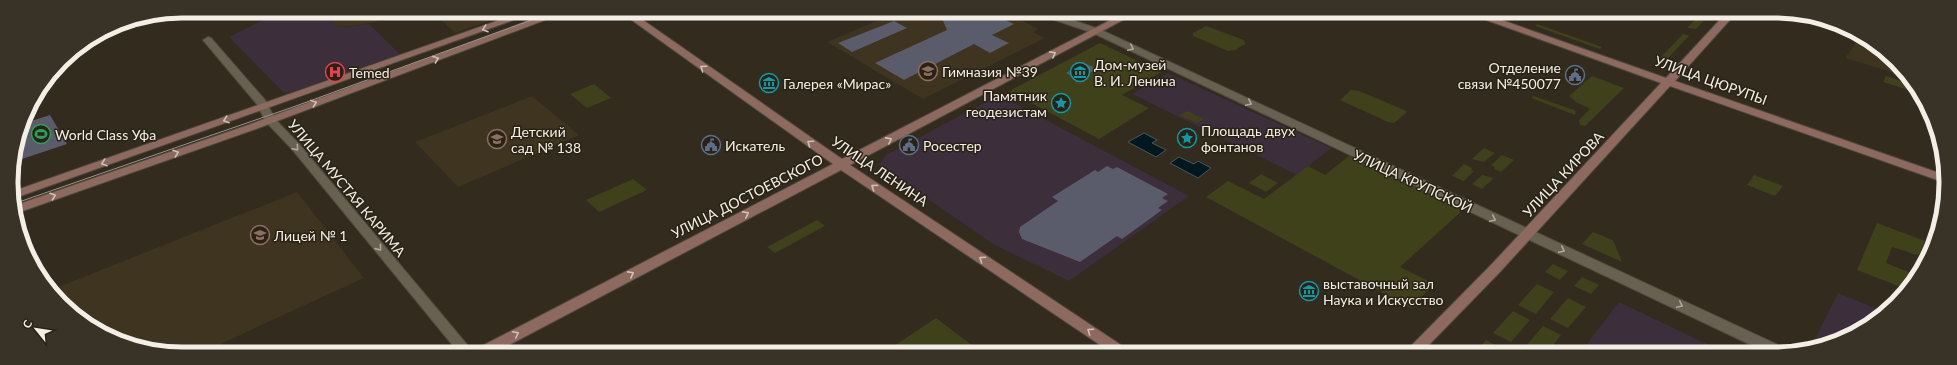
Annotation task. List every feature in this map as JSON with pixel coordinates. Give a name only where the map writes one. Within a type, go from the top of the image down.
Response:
[{"type":"street","points":[[18,194],[515,18]]},
{"type":"street","points":[[20,209],[270,120],[546,18]]},
{"type":"street","name":"УЛИЦА ЛЕНИНА","points":[[633,18],[842,165],[1113,347]]},
{"type":"street","name":"УЛИЦА КРУПСКОЙ","points":[[1058,18],[1096,31],[1769,347]]},
{"type":"street","name":"УЛИЦА ДОСТОЕВСКОГО","points":[[493,347],[1121,18]]},
{"type":"street","name":"УЛИЦА ЦЮРУПЫ","points":[[1486,18],[1939,177]]},
{"type":"street","name":"УЛИЦА КИРОВА","points":[[1419,347],[1527,234],[1614,141],[1667,81],[1727,18]]},
{"type":"street","name":"УЛИЦА МУСТАЯ КАРИМА","points":[[208,40],[261,102],[270,120],[295,146],[462,347]]},
{"type":"shaded area","points":[[267,18],[327,18],[335,25],[345,27],[369,24],[400,54],[292,92],[284,93],[229,37]]},
{"type":"shaded area","points":[[327,18],[387,18],[371,23],[345,27],[335,25]]},
{"type":"shaded area","points":[[439,18],[497,18],[455,33]]},
{"type":"shaded area","name":"Гимназия №39","points":[[884,18],[1016,18],[1039,29],[1033,32],[1045,38],[923,99],[827,42]]},
{"type":"shaded area","points":[[1858,41],[1875,52],[1899,75],[1845,58]]},
{"type":"shaded area","points":[[1168,73],[1331,148],[1297,175],[1132,94]]},
{"type":"shaded area","points":[[999,95],[1189,196],[1069,281],[993,244],[879,165],[886,155]]},
{"type":"shaded area","name":"Детский сад № 138","points":[[532,96],[579,135],[458,187],[415,142]]},
{"type":"shaded area","name":"Лицей № 1","points":[[297,192],[364,278],[214,347],[161,346],[130,338],[100,325],[82,313],[56,288]]},
{"type":"shaded area","points":[[1838,293],[1879,310],[1847,330],[1813,342]]},
{"type":"shaded area","points":[[1619,302],[1713,347],[1585,347]]},
{"type":"green space","points":[[1697,18],[1706,18],[1696,29],[1687,28]]},
{"type":"green space","points":[[1537,24],[1602,47],[1600,49],[1535,26]]},
{"type":"green space","points":[[1206,26],[1244,40],[1245,44],[1235,50],[1228,51],[1193,36],[1193,33]]},
{"type":"green space","points":[[1683,34],[1689,36],[1667,59],[1661,57]]},
{"type":"green space","points":[[1100,43],[1161,72],[1122,95],[1149,108],[1099,139],[1009,91]]},
{"type":"green space","points":[[1592,76],[1624,88],[1585,126],[1580,125],[1579,120],[1590,109],[1576,102],[1569,96]]},
{"type":"green space","points":[[1886,76],[1905,82],[1911,91],[1883,82]]},
{"type":"green space","points":[[594,84],[611,98],[587,108],[570,94]]},
{"type":"green space","points":[[1351,90],[1359,91],[1402,109],[1406,111],[1406,113],[1394,123],[1388,122],[1340,100]]},
{"type":"green space","points":[[1534,96],[1574,110],[1576,112],[1575,115],[1531,98]]},
{"type":"green space","points":[[1187,111],[1204,119],[1197,123],[1179,115]]},
{"type":"green space","points":[[1484,148],[1495,153],[1484,162],[1472,159]]},
{"type":"green space","points":[[1502,155],[1514,160],[1501,172],[1494,169],[1495,167],[1491,165]]},
{"type":"green space","points":[[1349,156],[1463,210],[1400,267],[1434,284],[1411,308],[1206,197],[1228,181],[1264,199],[1308,166],[1325,175]]},
{"type":"green space","points":[[1464,164],[1472,168],[1471,170],[1474,171],[1464,181],[1452,176]]},
{"type":"green space","points":[[1261,174],[1278,183],[1266,192],[1249,183]]},
{"type":"green space","points":[[1482,175],[1494,178],[1482,189],[1472,184]]},
{"type":"green space","points":[[1754,175],[1783,186],[1775,196],[1747,185]]},
{"type":"green space","points":[[633,179],[647,190],[599,212],[586,200]]},
{"type":"green space","points":[[817,220],[825,226],[775,253],[767,247]]},
{"type":"green space","points":[[1877,223],[1925,241],[1920,254],[1917,255],[1892,247],[1886,263],[1912,273],[1901,287],[1857,270]]},
{"type":"green space","points":[[1593,232],[1613,240],[1622,262],[1582,244]]},
{"type":"green space","points":[[1553,264],[1568,271],[1560,280],[1545,272]]},
{"type":"green space","points":[[1582,277],[1599,285],[1591,294],[1574,286]]},
{"type":"green space","points":[[1537,284],[1554,292],[1536,314],[1518,305]]},
{"type":"green space","points":[[1568,298],[1586,307],[1568,328],[1550,319]]},
{"type":"green space","points":[[1513,311],[1530,320],[1511,342],[1493,333]]},
{"type":"green space","points":[[936,318],[974,347],[892,347]]},
{"type":"green space","points":[[1543,326],[1561,335],[1552,347],[1525,347]]},
{"type":"green space","points":[[1486,340],[1499,347],[1480,347]]},
{"type":"water","points":[[1144,133],[1157,140],[1152,143],[1166,150],[1156,157],[1128,142]]},
{"type":"water","points":[[1179,157],[1194,164],[1198,161],[1211,168],[1198,178],[1170,163]]},
{"type":"building","name":"Гимназия №39","points":[[942,18],[1002,18],[1014,24],[992,35],[1009,43],[990,53],[974,44],[904,80],[875,63],[947,30]]},
{"type":"building","points":[[894,21],[907,28],[852,52],[838,43]]},
{"type":"building","name":"Дом-музей В. И. Ленина","points":[[1084,63],[1097,69],[1079,79],[1066,73]]},
{"type":"building","name":"World Class Уфа","points":[[50,115],[67,144],[22,159],[20,155],[21,150],[30,121]]},
{"type":"building","points":[[1107,166],[1113,169],[1117,167],[1168,194],[1162,198],[1168,201],[1158,208],[1162,210],[1122,239],[1117,236],[1080,262],[1022,239],[1019,232],[1020,227],[1058,201],[1052,197],[1095,170],[1098,172]]},
{"type":"tram line","points":[[19,202],[293,107],[537,18]]},
{"type":"place","name":"Гимназия №39","points":[[928,71]]},
{"type":"place","name":"Temed","points":[[335,72]]},
{"type":"place","name":"Дом-музей В. И. Ленина","points":[[1080,72]]},
{"type":"place","name":"Отделение связи №450077","points":[[1575,75]]},
{"type":"place","name":"Галерея «Мирас»","points":[[769,83]]},
{"type":"place","name":"Памятник геодезистам","points":[[1061,103]]},
{"type":"place","name":"World Class Уфа","points":[[41,134]]},
{"type":"place","name":"Площадь двух фонтанов","points":[[1187,138]]},
{"type":"place","name":"Детский сад № 138","points":[[497,139]]},
{"type":"place","name":"Искатель","points":[[711,145]]},
{"type":"place","name":"Росестер","points":[[909,145]]},
{"type":"place","name":"Лицей № 1","points":[[260,235]]},
{"type":"place","name":"выставочный зал Наука и Искусство","points":[[1309,291]]}]
